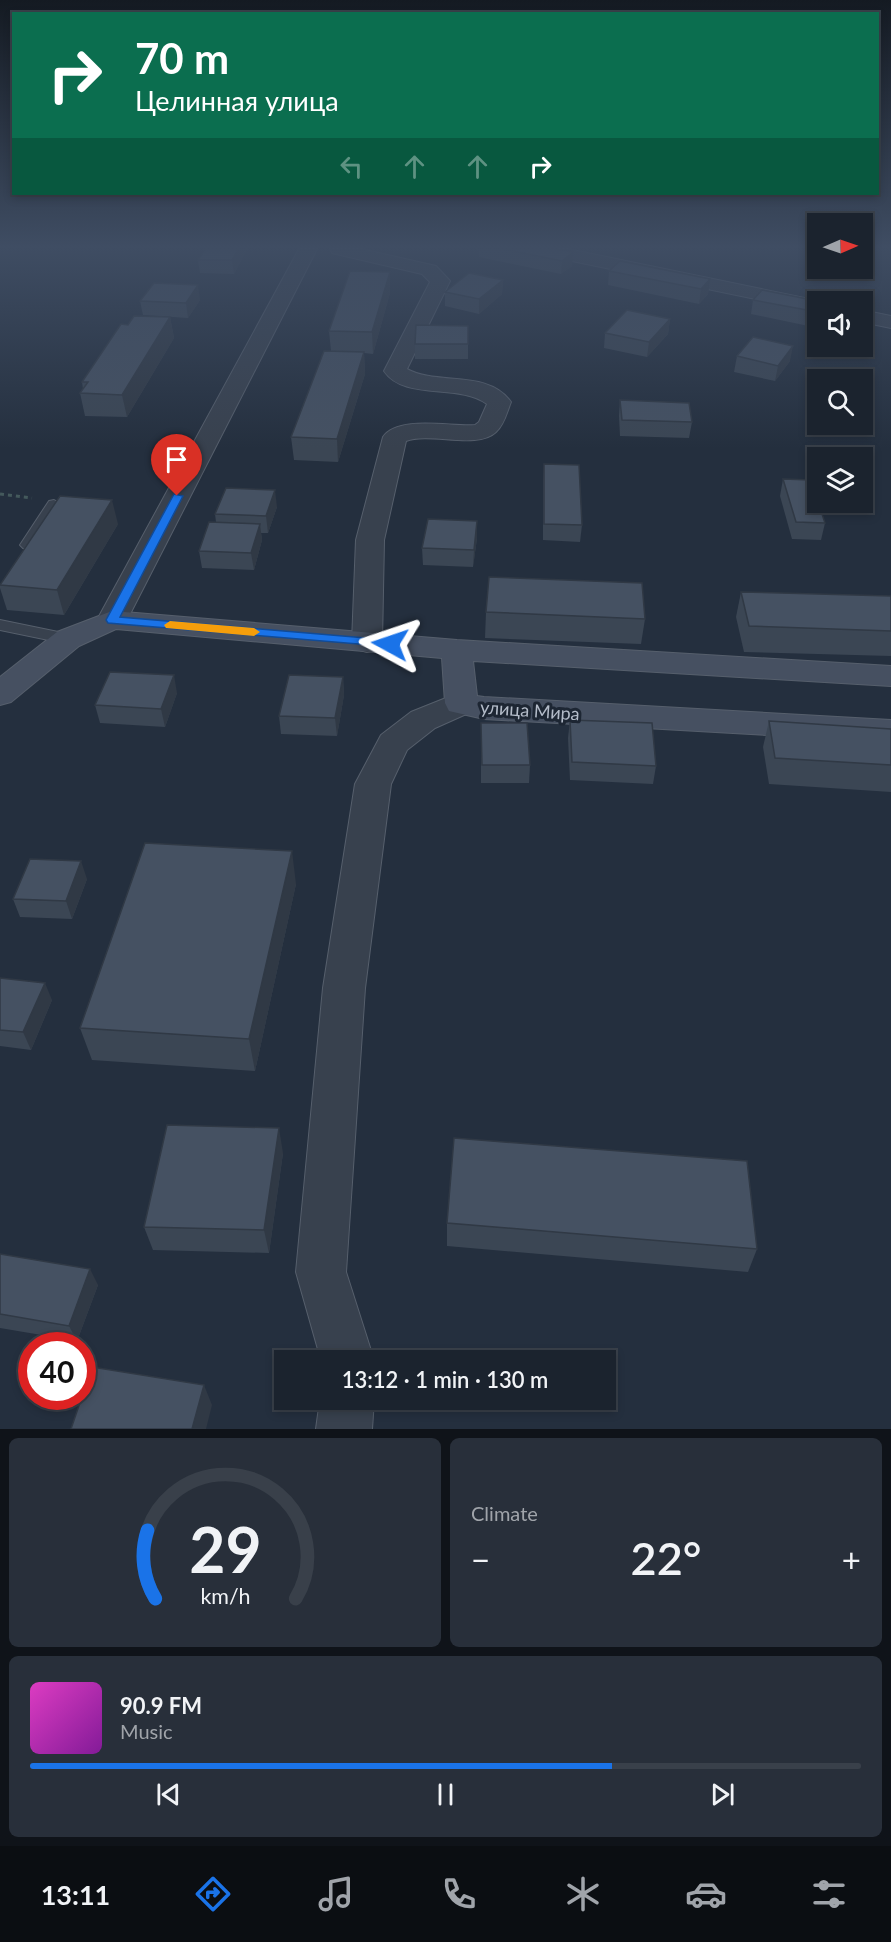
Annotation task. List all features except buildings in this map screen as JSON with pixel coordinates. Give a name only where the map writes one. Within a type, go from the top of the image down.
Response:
[{"type":"street","points":[[112,620],[273,316]]},
{"type":"street","points":[[367,642],[370,540],[395,437],[418,429],[479,433],[489,426],[499,402],[480,388],[415,382],[395,371],[423,316]]},
{"type":"street","points":[[873,318],[891,322]]},
{"type":"street","points":[[0,694],[68,639],[112,620],[457,650],[891,676]]},
{"type":"street","name":"улица Мира","points":[[457,650],[461,703],[484,708],[891,731]]},
{"type":"street","points":[[343,1350],[321,1272],[344,988],[373,784],[393,743],[423,720],[461,703]]},
{"type":"street","points":[[344,1429],[346,1410]]},
{"type":"lane","points":[[18,561],[54,504]]},
{"type":"lane","points":[[0,625],[68,639]]},
{"type":"path","points":[[0,494],[24,496],[54,504]]},
{"type":"slow traffic","points":[[170,625],[254,632]]},
{"type":"route","points":[[177,496],[112,620],[390,644]]}]
